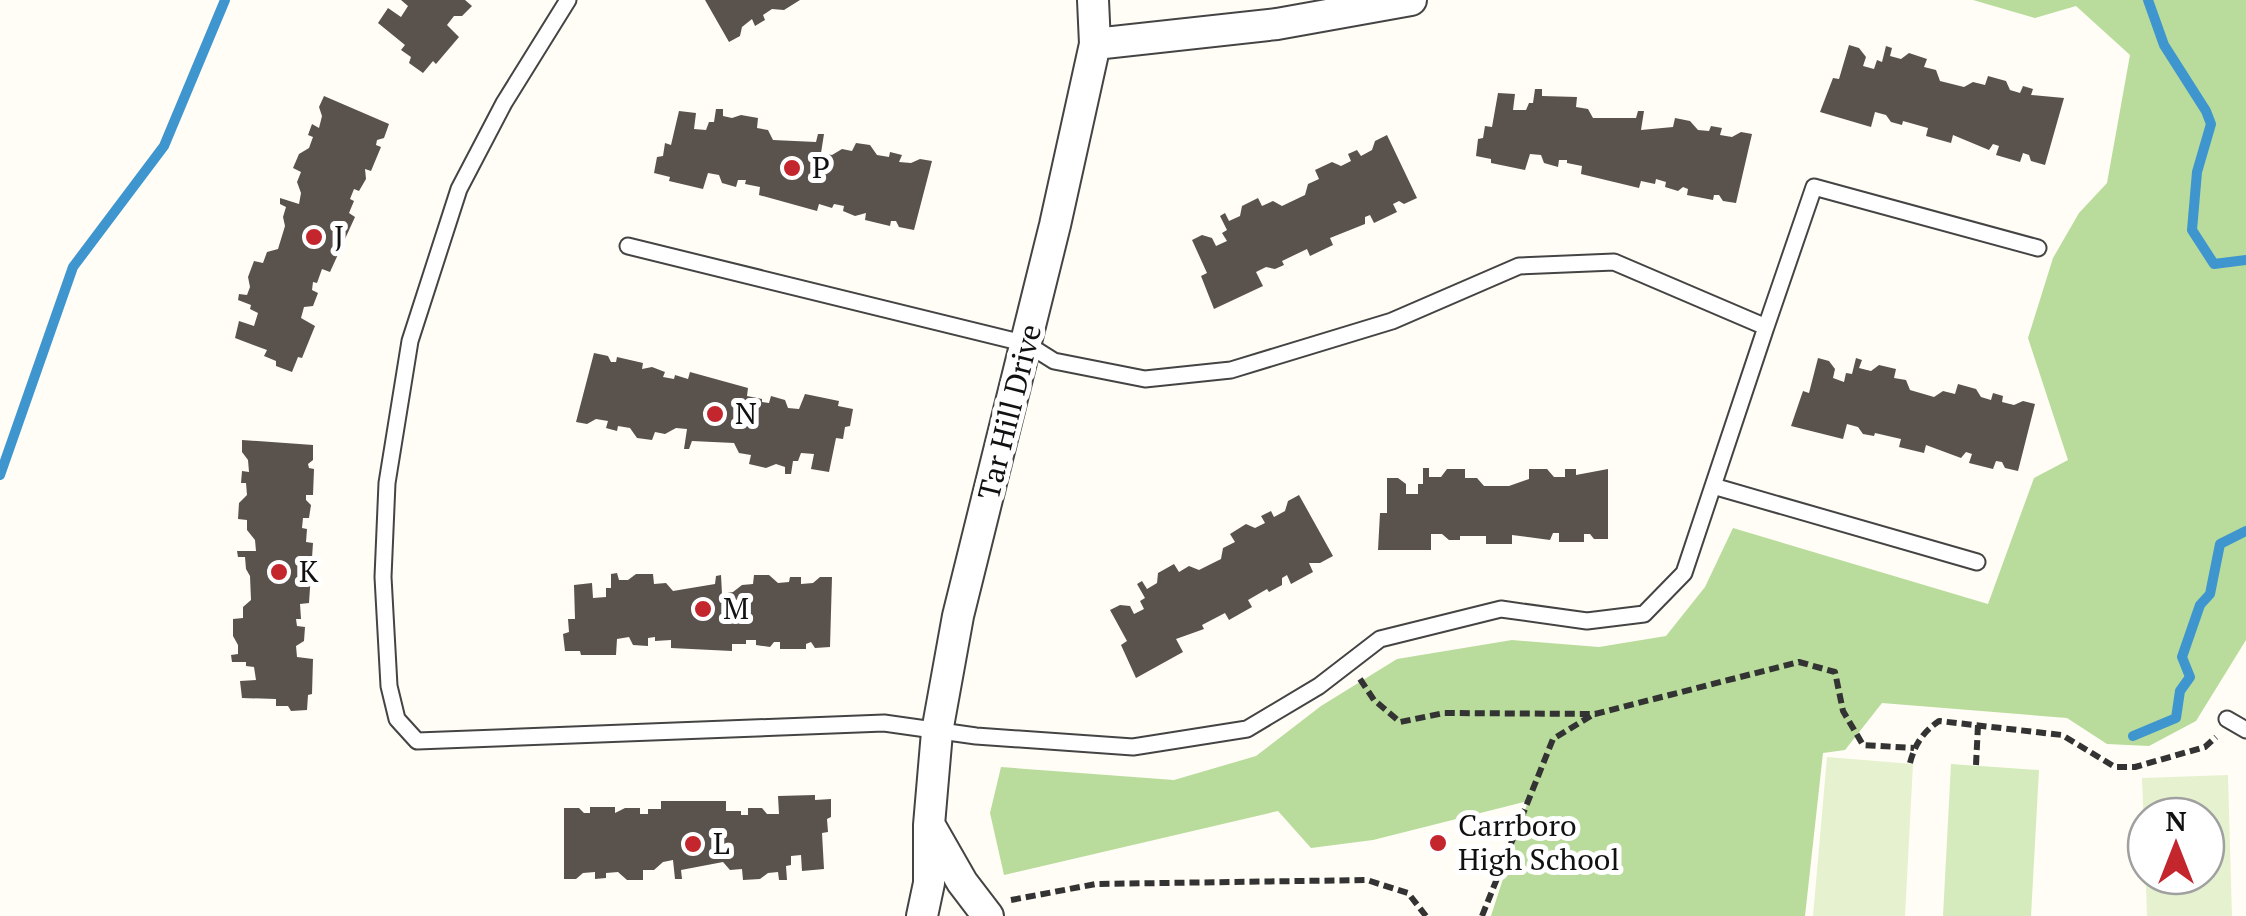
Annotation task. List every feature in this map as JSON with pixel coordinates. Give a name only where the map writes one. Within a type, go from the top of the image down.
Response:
[{"type":"street","name":"Tar Hill Drive","points":[[922,916],[929,883],[929,825],[938,732],[958,616],[1027,344],[1095,44],[1093,0]]},
{"type":"street","points":[[1095,44],[1278,24],[1412,0]]},
{"type":"street","points":[[929,825],[962,882],[994,909]]},
{"type":"lane","points":[[568,0],[504,102],[459,189],[410,341],[387,483],[383,576],[390,686],[397,719],[417,741],[884,722],[938,732],[1133,747],[1247,729],[1319,686],[1380,639],[1500,610],[1587,621],[1644,614],[1684,573],[1814,187],[2038,248]]},
{"type":"lane","points":[[628,246],[1027,344],[1054,361],[1145,379],[1231,370],[1392,320],[1519,266],[1614,262],[1766,327]]},
{"type":"lane","points":[[1713,486],[1977,562]]},
{"type":"lane","points":[[2227,719],[2246,730]]},
{"type":"path","points":[[1349,663],[1374,700],[1400,722],[1444,713],[1595,714],[1800,662],[1835,672],[1843,710],[1864,745],[1914,748]]},
{"type":"path","points":[[1482,916],[1553,739],[1595,714]]},
{"type":"path","points":[[1910,763],[1926,730],[1939,721],[2062,735],[2114,766],[2135,766],[2205,747],[2227,719]]},
{"type":"path","points":[[1976,766],[1978,725]]},
{"type":"path","points":[[994,909],[1096,884],[1367,880],[1408,894],[1426,916]]},
{"type":"green space","points":[[1973,0],[2246,0],[2246,640],[2196,721],[2149,746],[2107,744],[2067,718],[1882,703],[1845,750],[1823,753],[1805,916],[1491,916],[1528,801],[1373,840],[1311,848],[1278,811],[1004,875],[990,813],[1001,767],[1174,780],[1256,756],[1321,706],[1397,659],[1512,640],[1599,647],[1666,636],[1705,587],[1733,528],[1988,604],[2034,478],[2068,460],[2028,338],[2053,258],[2079,213],[2107,183],[2130,55],[2076,6],[2035,18]]},
{"type":"green space","points":[[1827,757],[1913,764],[1905,916],[1813,916]]},
{"type":"green space","points":[[1951,764],[2039,770],[2031,916],[1943,916]]},
{"type":"green space","points":[[2228,775],[2232,916],[2147,916],[2146,896],[2226,896],[2226,796],[2143,796],[2142,778]]},
{"type":"building","points":[[401,0],[465,0],[472,6],[447,25],[459,37],[423,73],[409,63],[411,57],[401,50],[405,45],[378,23],[388,8],[401,17],[408,6]]},
{"type":"building","points":[[705,0],[800,0],[784,10],[772,9],[755,26],[752,19],[742,27],[740,36],[729,42]]},
{"type":"building","points":[[1849,45],[1859,48],[1866,57],[1863,66],[1874,69],[1877,60],[1882,62],[1886,46],[1892,48],[1890,56],[1901,59],[1909,53],[1927,59],[1924,67],[1936,70],[1940,81],[1964,87],[1973,82],[1985,85],[1988,76],[2006,81],[2010,90],[2020,93],[2023,86],[2033,89],[2031,95],[2064,98],[2045,165],[2031,161],[2023,153],[2020,162],[1996,155],[1999,146],[1993,144],[1989,150],[1953,135],[1951,143],[1926,136],[1928,128],[1891,122],[1886,115],[1875,112],[1871,127],[1820,112],[1833,78],[1839,79]]},
{"type":"building","points":[[1535,89],[1542,89],[1542,96],[1577,97],[1576,107],[1588,109],[1593,118],[1636,118],[1638,111],[1644,111],[1641,130],[1673,127],[1675,118],[1690,121],[1698,130],[1722,128],[1720,135],[1752,134],[1736,203],[1723,201],[1719,195],[1714,195],[1713,200],[1687,195],[1688,189],[1665,187],[1666,182],[1656,179],[1655,184],[1641,181],[1639,188],[1581,174],[1582,166],[1559,160],[1558,167],[1544,163],[1541,155],[1530,154],[1525,170],[1476,156],[1485,126],[1492,127],[1498,93],[1515,94],[1513,110],[1526,110],[1533,103]]},
{"type":"building","name":"J","points":[[324,96],[389,124],[384,138],[377,140],[376,145],[381,147],[371,171],[365,169],[366,179],[359,191],[354,189],[350,199],[354,201],[349,213],[355,217],[330,272],[322,269],[317,283],[313,282],[312,290],[318,293],[313,306],[304,307],[301,318],[315,326],[292,372],[264,356],[267,350],[235,338],[239,321],[254,326],[258,313],[238,300],[239,294],[247,295],[254,261],[263,263],[267,252],[278,249],[286,207],[280,204],[280,198],[299,204],[297,182],[301,172],[293,168],[299,154],[309,148],[312,124],[319,128],[319,107]]},
{"type":"building","name":"P","points":[[716,109],[723,109],[723,116],[732,118],[758,118],[757,128],[768,130],[773,140],[816,142],[818,134],[824,134],[821,153],[852,151],[856,143],[870,145],[877,155],[902,155],[899,162],[932,161],[914,230],[899,227],[896,221],[891,221],[890,226],[865,220],[866,213],[855,216],[843,211],[844,206],[819,204],[817,211],[759,195],[760,187],[745,184],[746,180],[738,180],[736,187],[722,183],[719,175],[708,173],[703,189],[654,173],[665,143],[671,145],[679,111],[696,113],[694,129],[706,130],[709,122],[714,122]]},
{"type":"building","points":[[1387,135],[1417,198],[1393,204],[1397,212],[1374,223],[1370,215],[1365,217],[1365,224],[1330,238],[1333,245],[1310,256],[1307,249],[1282,261],[1284,265],[1256,272],[1263,286],[1214,309],[1201,276],[1207,273],[1192,240],[1202,235],[1212,238],[1216,246],[1227,241],[1220,216],[1225,213],[1229,221],[1240,216],[1242,206],[1258,198],[1262,206],[1273,201],[1282,206],[1305,195],[1308,184],[1319,179],[1315,170],[1332,162],[1341,166],[1351,161],[1348,154],[1357,150],[1361,156]]},
{"type":"building","name":"N","points":[[594,353],[608,356],[611,362],[616,362],[617,357],[643,363],[642,369],[652,367],[665,372],[663,377],[688,379],[690,372],[748,388],[747,396],[769,403],[771,396],[785,400],[788,408],[799,409],[805,394],[839,401],[838,406],[853,409],[850,426],[845,427],[843,439],[836,438],[829,472],[811,469],[814,454],[801,453],[798,461],[793,461],[791,474],[785,474],[785,467],[776,464],[766,468],[749,464],[751,455],[739,453],[734,443],[692,441],[689,449],[684,449],[687,429],[655,432],[652,440],[637,438],[630,428],[606,428],[608,421],[576,422]]},
{"type":"building","points":[[1818,358],[1829,361],[1835,369],[1833,378],[1844,382],[1846,373],[1852,374],[1856,358],[1862,360],[1859,368],[1871,371],[1879,365],[1896,369],[1894,378],[1906,380],[1910,390],[1934,397],[1943,391],[1955,394],[1958,384],[1976,389],[1981,397],[1991,400],[1993,393],[2003,396],[2002,402],[2035,404],[2018,471],[1996,461],[1993,469],[1969,463],[1972,454],[1966,452],[1961,458],[1926,445],[1924,453],[1899,447],[1901,439],[1863,434],[1858,427],[1847,424],[1843,439],[1791,426],[1803,391],[1809,393]]},
{"type":"building","name":"K","points":[[242,440],[313,445],[313,460],[308,464],[314,469],[313,495],[306,495],[311,505],[302,528],[307,529],[306,542],[313,543],[309,603],[300,604],[301,619],[296,619],[297,626],[305,627],[304,641],[296,646],[297,657],[313,659],[312,694],[308,695],[307,710],[291,711],[288,706],[276,706],[276,699],[242,698],[240,681],[256,680],[254,667],[246,666],[246,662],[232,662],[231,655],[238,654],[233,619],[243,618],[243,607],[251,600],[245,557],[238,557],[237,551],[256,551],[247,520],[238,519],[239,503],[247,495],[246,483],[241,483],[242,471],[249,472]]},
{"type":"building","points":[[1423,468],[1429,468],[1429,477],[1441,477],[1447,469],[1465,469],[1465,478],[1477,478],[1484,486],[1509,486],[1529,479],[1529,469],[1547,469],[1554,477],[1565,477],[1565,469],[1576,469],[1576,475],[1608,469],[1608,539],[1584,534],[1584,542],[1559,542],[1559,533],[1553,533],[1550,540],[1512,535],[1512,544],[1486,544],[1486,536],[1449,540],[1442,534],[1431,534],[1431,550],[1378,550],[1380,513],[1387,513],[1387,478],[1398,478],[1406,484],[1406,494],[1418,494],[1418,484],[1423,484]]},
{"type":"building","points":[[1299,495],[1333,556],[1320,563],[1309,563],[1313,572],[1291,584],[1287,575],[1282,578],[1282,585],[1248,600],[1252,607],[1229,620],[1225,613],[1202,625],[1204,629],[1176,639],[1183,652],[1136,678],[1121,645],[1127,641],[1110,610],[1130,606],[1134,614],[1144,609],[1140,601],[1145,598],[1137,584],[1142,581],[1147,589],[1157,583],[1158,573],[1174,564],[1179,572],[1189,566],[1199,570],[1221,559],[1223,548],[1235,542],[1230,534],[1246,524],[1255,528],[1265,523],[1261,516],[1271,511],[1274,517],[1285,511],[1288,501]]},
{"type":"building","name":"M","points":[[617,573],[619,580],[653,574],[654,584],[666,583],[673,591],[715,584],[716,576],[721,575],[722,594],[753,584],[754,575],[769,575],[778,583],[801,577],[801,584],[832,577],[830,647],[815,648],[811,642],[806,649],[780,649],[780,642],[770,647],[746,640],[746,644],[732,644],[732,651],[671,648],[671,640],[655,641],[655,637],[648,638],[648,646],[633,645],[629,637],[617,639],[616,655],[565,651],[563,634],[569,632],[568,619],[575,619],[574,585],[592,583],[593,598],[606,597],[611,574]]},
{"type":"building","name":"L","points":[[815,795],[815,800],[831,799],[828,832],[822,833],[824,869],[802,871],[801,855],[791,856],[791,865],[786,866],[787,880],[779,880],[778,872],[743,880],[742,869],[730,870],[723,862],[681,870],[682,879],[675,879],[673,860],[654,870],[643,870],[643,880],[627,880],[618,872],[606,873],[606,878],[595,879],[595,872],[564,879],[564,808],[590,813],[590,807],[615,807],[615,813],[640,808],[640,814],[648,814],[648,809],[661,809],[661,801],[726,801],[726,811],[741,811],[741,815],[748,815],[748,808],[779,814],[778,796]]},
{"type":"waterway","points":[[0,475],[73,267],[164,146],[225,0]]},
{"type":"waterway","points":[[2148,0],[2164,45],[2211,124],[2197,172],[2192,230],[2214,264],[2246,260]]},
{"type":"waterway","points":[[2133,736],[2176,718],[2180,691],[2190,677],[2182,657],[2200,605],[2210,594],[2220,544],[2246,531]]},
{"type":"place","name":"P","points":[[792,168]]},
{"type":"place","name":"J","points":[[314,237]]},
{"type":"place","name":"N","points":[[715,414]]},
{"type":"place","name":"K","points":[[279,572]]},
{"type":"place","name":"M","points":[[703,609]]},
{"type":"place","name":"Carrboro High School","points":[[1438,843]]},
{"type":"place","name":"L","points":[[693,844]]}]
